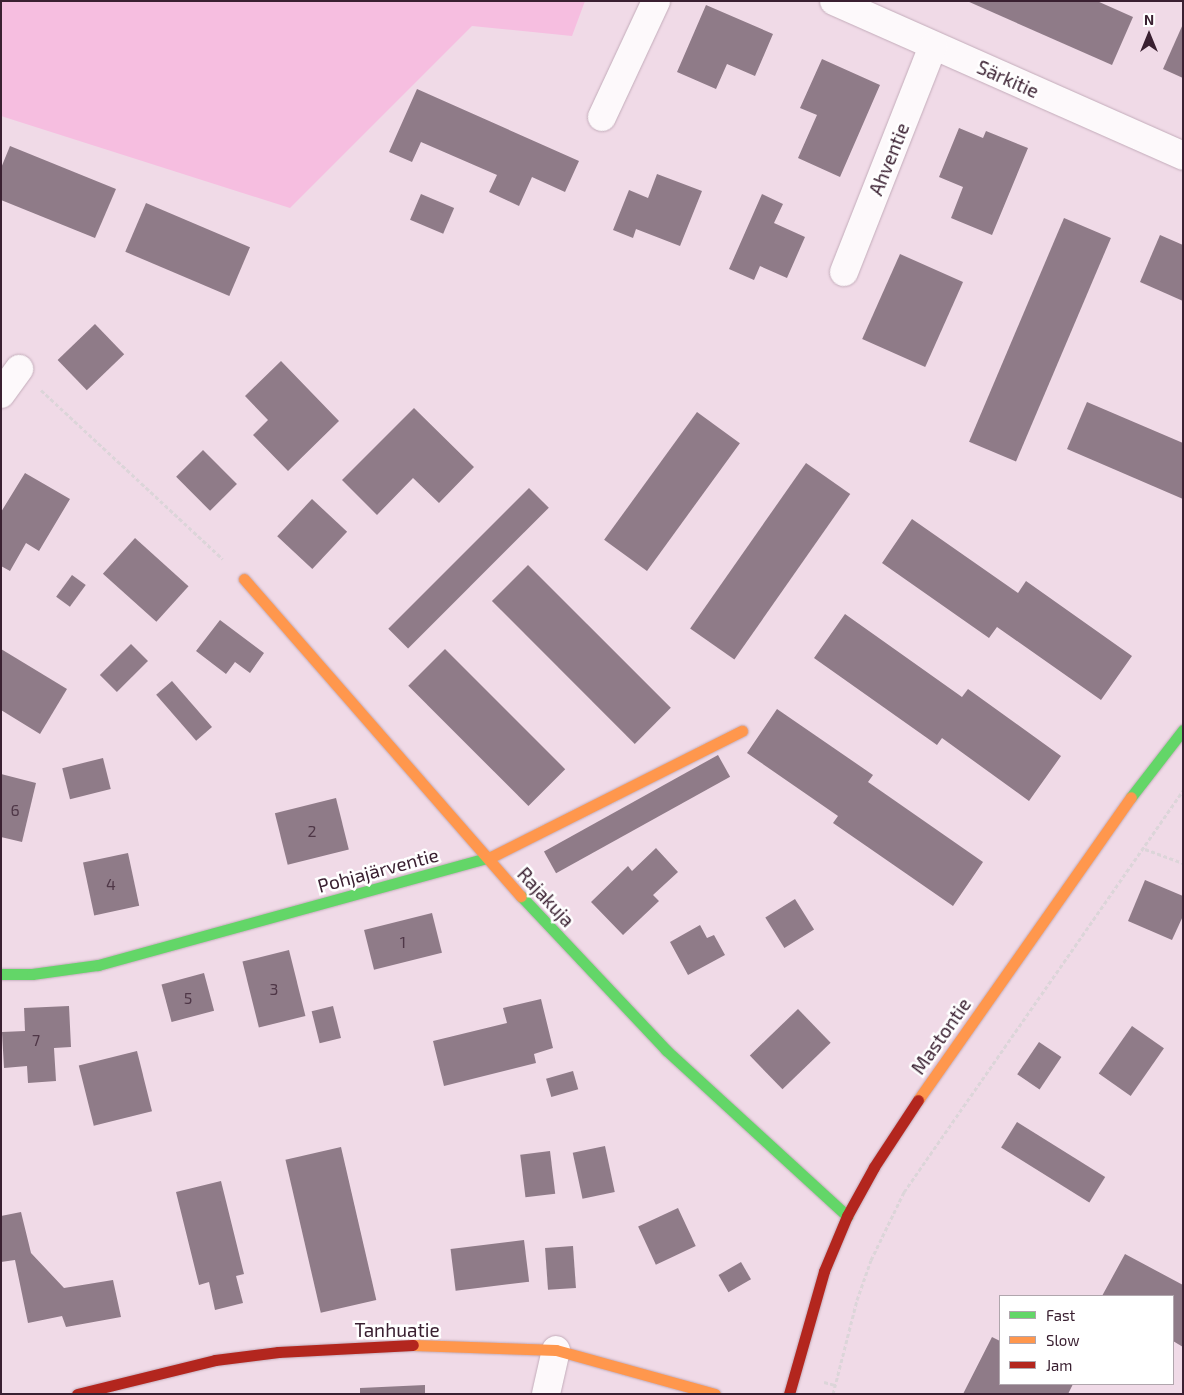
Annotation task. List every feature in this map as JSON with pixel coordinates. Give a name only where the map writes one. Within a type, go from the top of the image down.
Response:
[{"type":"street","points":[[602,118],[656,1]]},
{"type":"street","name":"Särkitie","points":[[834,1],[1183,156]]},
{"type":"street","name":"Ahventie","points":[[844,272],[933,46]]},
{"type":"street","points":[[1,394],[19,369]]},
{"type":"street","name":"Rajakuja","points":[[244,578],[486,859],[666,1050],[847,1216]]},
{"type":"street","name":"Pohjajärventie","points":[[1,974],[32,974],[98,965],[486,859],[742,730]]},
{"type":"street","name":"Mastontie","points":[[789,1394],[824,1271],[847,1216],[874,1167],[936,1073],[1149,772],[1183,730]]},
{"type":"street","name":"Tanhuatie","points":[[77,1394],[215,1360],[278,1352],[400,1345],[556,1350],[715,1394]]},
{"type":"street","points":[[546,1394],[556,1350]]},
{"type":"path","points":[[19,369],[244,578]]},
{"type":"path","points":[[833,1394],[860,1292],[871,1260],[904,1192],[1183,791]]},
{"type":"path","points":[[1144,849],[1183,863]]},
{"type":"shaded area","points":[[1,1],[585,1],[572,36],[472,26],[290,208],[1,116]]},
{"type":"building","points":[[967,1],[1097,1],[1133,17],[1112,65]]},
{"type":"building","points":[[706,5],[773,34],[755,76],[727,64],[716,89],[677,72]]},
{"type":"building","points":[[1183,24],[1183,78],[1163,69]]},
{"type":"building","points":[[822,59],[880,85],[840,177],[798,158],[817,115],[800,108]]},
{"type":"building","points":[[417,89],[579,161],[565,192],[532,177],[519,206],[489,192],[497,175],[421,142],[412,162],[389,152]]},
{"type":"building","points":[[959,128],[983,138],[986,131],[1028,148],[992,235],[951,218],[963,187],[939,177]]},
{"type":"building","points":[[10,146],[116,189],[95,238],[1,200],[1,168]]},
{"type":"building","points":[[657,174],[702,191],[680,246],[636,229],[633,238],[613,230],[629,190],[648,198]]},
{"type":"building","points":[[421,194],[454,208],[443,234],[410,220]]},
{"type":"building","points":[[762,194],[783,204],[774,223],[805,237],[787,278],[760,266],[754,280],[729,269]]},
{"type":"building","points":[[146,203],[250,247],[229,296],[125,252]]},
{"type":"building","points":[[1064,218],[1111,238],[1016,462],[969,442]]},
{"type":"building","points":[[1160,235],[1183,245],[1183,301],[1140,282]]},
{"type":"building","points":[[900,254],[963,282],[925,367],[862,339]]},
{"type":"building","points":[[95,324],[124,354],[87,390],[58,360]]},
{"type":"building","points":[[281,361],[339,421],[288,471],[253,435],[268,420],[245,396]]},
{"type":"building","points":[[1087,402],[1183,443],[1183,499],[1067,449]]},
{"type":"building","points":[[414,408],[474,467],[439,503],[413,478],[377,515],[342,480]]},
{"type":"building","points":[[697,412],[740,443],[647,571],[604,540]]},
{"type":"building","points":[[203,450],[237,484],[210,511],[176,477]]},
{"type":"building","points":[[806,463],[850,494],[734,659],[690,628]]},
{"type":"building","points":[[25,473],[70,499],[39,551],[26,543],[10,571],[1,566],[1,512]]},
{"type":"building","points":[[529,488],[549,508],[408,649],[388,629]]},
{"type":"building","points":[[312,499],[347,532],[312,569],[277,536]]},
{"type":"building","points":[[912,519],[1018,593],[1026,581],[1132,656],[1101,700],[997,627],[989,638],[882,563]]},
{"type":"building","points":[[135,538],[189,586],[156,622],[103,574]]},
{"type":"building","points":[[528,565],[671,708],[635,744],[492,601]]},
{"type":"building","points":[[72,575],[86,585],[70,607],[56,597]]},
{"type":"building","points":[[845,614],[962,697],[968,689],[1061,756],[1029,801],[942,738],[937,745],[814,658]]},
{"type":"building","points":[[220,620],[264,653],[250,673],[235,662],[226,674],[196,651]]},
{"type":"building","points":[[131,644],[148,661],[117,692],[100,675]]},
{"type":"building","points":[[1,649],[67,689],[40,734],[1,710]]},
{"type":"building","points":[[445,649],[565,769],[528,806],[408,686]]},
{"type":"building","points":[[172,681],[212,727],[196,741],[156,695]]},
{"type":"building","points":[[777,709],[873,775],[868,782],[983,862],[953,906],[833,823],[838,816],[747,753]]},
{"type":"building","points":[[718,755],[730,777],[556,873],[544,851]]},
{"type":"building","points":[[103,758],[111,789],[70,799],[62,768]]},
{"type":"building","points":[[1,774],[36,783],[22,842],[1,837]]},
{"type":"building","points":[[336,798],[349,849],[288,865],[275,813]]},
{"type":"building","points":[[656,848],[678,872],[653,895],[659,901],[623,935],[591,902],[628,866],[632,871]]},
{"type":"building","points":[[128,853],[139,906],[94,915],[83,863]]},
{"type":"building","points":[[1145,880],[1183,896],[1183,916],[1172,940],[1128,921]]},
{"type":"building","points":[[795,899],[814,930],[784,948],[765,918]]},
{"type":"building","points":[[432,913],[442,953],[374,970],[364,930]]},
{"type":"building","points":[[700,925],[707,938],[714,935],[725,955],[688,975],[670,942]]},
{"type":"building","points":[[289,950],[305,1016],[259,1028],[242,962]]},
{"type":"building","points":[[204,973],[214,1011],[172,1022],[161,984]]},
{"type":"building","points":[[541,999],[553,1048],[534,1054],[536,1063],[444,1086],[433,1041],[507,1023],[503,1008]]},
{"type":"building","points":[[69,1006],[71,1047],[54,1048],[56,1081],[28,1083],[27,1066],[4,1068],[2,1032],[25,1031],[24,1008]]},
{"type":"building","points":[[333,1006],[341,1038],[320,1043],[312,1011]]},
{"type":"building","points":[[798,1009],[831,1043],[782,1089],[750,1056]]},
{"type":"building","points":[[1132,1026],[1164,1048],[1131,1096],[1099,1074]]},
{"type":"building","points":[[1039,1042],[1061,1057],[1040,1089],[1017,1074]]},
{"type":"building","points":[[137,1051],[152,1111],[94,1126],[79,1066]]},
{"type":"building","points":[[573,1071],[578,1089],[551,1097],[546,1079]]},
{"type":"building","points":[[1017,1122],[1105,1177],[1089,1203],[1001,1147]]},
{"type":"building","points":[[605,1146],[615,1192],[582,1199],[573,1153]]},
{"type":"building","points":[[341,1147],[376,1300],[321,1313],[285,1160]]},
{"type":"building","points":[[550,1151],[555,1194],[525,1197],[520,1155]]},
{"type":"building","points":[[221,1181],[244,1274],[236,1276],[243,1303],[215,1310],[209,1282],[199,1285],[176,1192]]},
{"type":"building","points":[[678,1208],[696,1246],[656,1265],[638,1227]]},
{"type":"building","points":[[21,1212],[31,1253],[64,1288],[113,1280],[121,1317],[66,1327],[62,1316],[28,1323],[15,1260],[1,1262],[1,1216]]},
{"type":"building","points":[[524,1240],[529,1282],[456,1291],[451,1249]]},
{"type":"building","points":[[573,1246],[576,1288],[548,1290],[545,1248]]},
{"type":"building","points":[[1125,1254],[1183,1285],[1183,1347],[1174,1342],[1174,1295],[1103,1295]]},
{"type":"building","points":[[741,1262],[751,1279],[728,1292],[718,1275]]},
{"type":"building","points":[[992,1337],[999,1340],[999,1385],[1072,1385],[1068,1394],[963,1394]]},
{"type":"building","points":[[425,1385],[425,1394],[360,1394],[360,1388]]},
{"type":"traffic: fast","points":[[1131,797],[1183,730]]},
{"type":"traffic: fast","points":[[1,974],[32,974],[98,965],[491,857]]},
{"type":"traffic: fast","points":[[521,896],[666,1050],[847,1216]]},
{"type":"traffic: slow","points":[[244,579],[521,896]]},
{"type":"traffic: slow","points":[[491,857],[742,731]]},
{"type":"traffic: slow","points":[[918,1100],[1131,797]]},
{"type":"traffic: slow","points":[[413,1345],[556,1350],[715,1394]]},
{"type":"traffic: jam","points":[[789,1394],[824,1271],[847,1216],[874,1167],[918,1100]]},
{"type":"traffic: jam","points":[[77,1394],[215,1360],[278,1352],[413,1345]]}]
